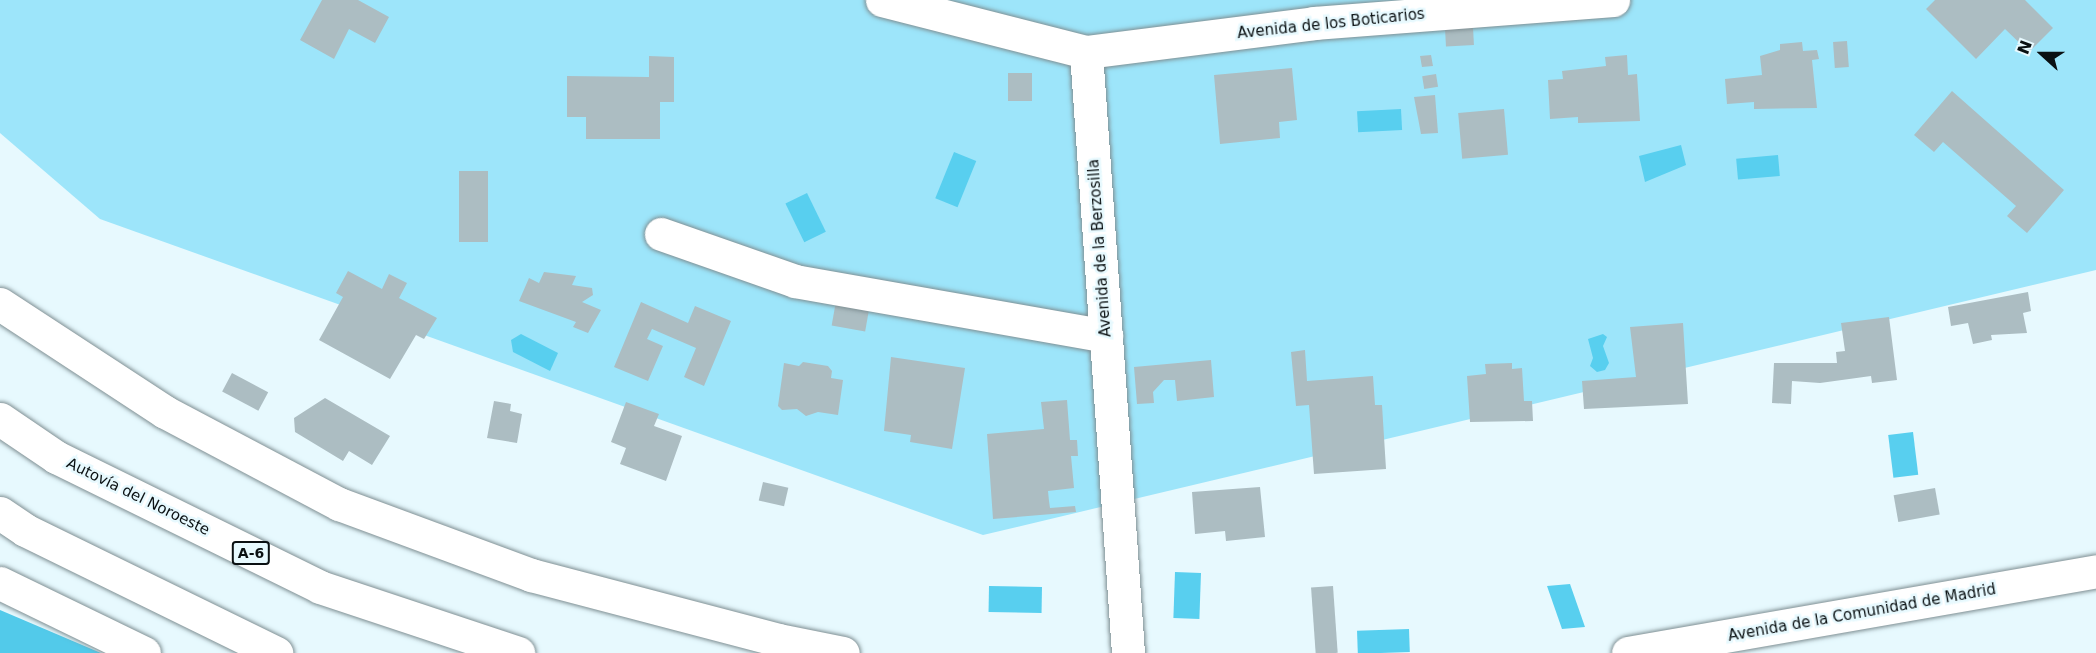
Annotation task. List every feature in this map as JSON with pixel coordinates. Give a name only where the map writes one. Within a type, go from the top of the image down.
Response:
[{"type":"main road","points":[[882,0],[1086,52]]},
{"type":"main road","name":"Avenida de los Boticarios","points":[[1086,52],[1314,24],[1613,0]]},
{"type":"main road","name":"Avenida de la Berzosilla","points":[[1086,52],[1128,653]]},
{"type":"main road","points":[[661,234],[795,281],[1106,336]]},
{"type":"main road","points":[[0,304],[165,412],[339,504],[531,574],[778,640],[843,653]]},
{"type":"main road","name":"Autovía del Noroeste","points":[[0,419],[56,457],[320,587],[518,653]]},
{"type":"main road","points":[[0,513],[25,530],[276,653]]},
{"type":"main road","name":"Avenida de la Comunidad de Madrid","points":[[1628,653],[2096,571]]},
{"type":"main road","points":[[0,583],[144,653]]},
{"type":"shaded area","points":[[0,0],[2096,0],[2096,270],[983,535],[100,219],[0,133]]},
{"type":"shaded area","points":[[1401,109],[1402,130],[1358,132],[1357,111]]},
{"type":"shaded area","points":[[1681,145],[1686,165],[1645,182],[1639,156]]},
{"type":"shaded area","points":[[954,152],[976,161],[958,207],[935,198]]},
{"type":"shaded area","points":[[1778,155],[1780,176],[1738,180],[1736,159]]},
{"type":"shaded area","points":[[807,193],[826,232],[804,242],[785,204]]},
{"type":"shaded area","points":[[521,334],[558,353],[550,371],[513,352],[511,340]]},
{"type":"shaded area","points":[[1603,334],[1607,337],[1603,346],[1609,363],[1605,370],[1597,372],[1590,366],[1593,358],[1588,339]]},
{"type":"shaded area","points":[[1913,432],[1918,475],[1893,478],[1888,435]]},
{"type":"shaded area","points":[[1175,572],[1201,573],[1199,619],[1173,618]]},
{"type":"shaded area","points":[[1570,584],[1585,627],[1562,629],[1547,586]]},
{"type":"shaded area","points":[[989,586],[1042,587],[1042,613],[989,612]]},
{"type":"shaded area","points":[[0,610],[101,653],[0,653]]},
{"type":"shaded area","points":[[1409,629],[1410,652],[1358,653],[1357,631]]},
{"type":"building","points":[[322,0],[358,0],[389,17],[375,43],[349,29],[334,59],[300,40]]},
{"type":"building","points":[[1935,0],[2025,0],[2053,28],[2029,52],[2005,29],[1976,59],[1926,9]]},
{"type":"building","points":[[1473,27],[1474,45],[1446,46],[1445,28]]},
{"type":"building","points":[[1847,41],[1849,67],[1835,68],[1833,42]]},
{"type":"building","points":[[1802,42],[1803,51],[1817,50],[1819,59],[1812,60],[1817,108],[1754,109],[1754,102],[1727,104],[1725,79],[1762,75],[1760,56],[1780,50],[1780,44]]},
{"type":"building","points":[[1431,55],[1433,66],[1422,67],[1420,56]]},
{"type":"building","points":[[1627,55],[1628,75],[1637,74],[1640,121],[1578,123],[1578,117],[1550,119],[1548,80],[1563,79],[1562,71],[1606,66],[1605,57]]},
{"type":"building","points":[[649,56],[674,57],[674,102],[660,102],[660,139],[586,139],[586,117],[567,117],[567,76],[649,77]]},
{"type":"building","points":[[1292,68],[1297,120],[1279,122],[1280,138],[1220,144],[1214,75]]},
{"type":"building","points":[[1008,73],[1032,73],[1032,101],[1008,101]]},
{"type":"building","points":[[1436,74],[1438,87],[1424,89],[1422,76]]},
{"type":"building","points":[[1952,91],[2064,190],[2027,233],[2007,216],[2016,206],[1943,142],[1934,152],[1914,135]]},
{"type":"building","points":[[1435,95],[1438,133],[1421,134],[1414,97]]},
{"type":"building","points":[[1504,109],[1508,155],[1462,159],[1458,113]]},
{"type":"building","points":[[459,171],[488,171],[488,242],[459,242]]},
{"type":"building","points":[[348,271],[382,289],[389,274],[407,283],[399,298],[437,318],[424,339],[416,335],[390,379],[319,340],[343,297],[336,293]]},
{"type":"building","points":[[544,272],[576,276],[572,285],[592,288],[593,295],[582,302],[601,310],[588,333],[573,327],[576,322],[519,301],[529,278],[539,283]]},
{"type":"building","points":[[2028,292],[2031,311],[2023,313],[2027,333],[1991,335],[1992,340],[1973,344],[1968,323],[1951,326],[1948,307]]},
{"type":"building","points":[[836,301],[869,307],[865,332],[832,326]]},
{"type":"building","points":[[641,302],[688,323],[695,306],[731,321],[704,386],[684,377],[696,348],[652,329],[647,339],[663,346],[648,381],[614,367]]},
{"type":"building","points":[[1889,317],[1897,380],[1872,383],[1871,376],[1820,383],[1792,381],[1791,404],[1772,403],[1774,363],[1837,363],[1836,352],[1845,351],[1841,323]]},
{"type":"building","points":[[1683,323],[1688,404],[1584,409],[1582,381],[1636,377],[1630,327]]},
{"type":"building","points":[[1305,350],[1307,381],[1373,376],[1375,405],[1382,405],[1386,469],[1314,474],[1309,405],[1296,406],[1291,352]]},
{"type":"building","points":[[891,357],[965,368],[952,449],[910,442],[911,435],[884,431]]},
{"type":"building","points":[[1211,360],[1214,397],[1177,401],[1175,380],[1164,380],[1153,392],[1154,403],[1137,404],[1134,367]]},
{"type":"building","points":[[803,362],[828,366],[832,371],[831,378],[843,380],[838,415],[818,412],[806,416],[797,409],[782,410],[778,406],[784,363],[799,366]]},
{"type":"building","points":[[1512,363],[1512,369],[1522,368],[1524,401],[1532,401],[1533,421],[1470,422],[1467,376],[1486,374],[1485,364]]},
{"type":"building","points":[[232,373],[268,392],[258,411],[222,392]]},
{"type":"building","points":[[325,398],[390,436],[372,465],[349,451],[343,461],[295,432],[294,418]]},
{"type":"building","points":[[1067,400],[1070,440],[1077,440],[1078,456],[1071,456],[1074,488],[1048,491],[1050,508],[1075,506],[1076,512],[993,519],[987,434],[1044,429],[1041,402]]},
{"type":"building","points":[[494,401],[511,404],[510,411],[522,414],[517,443],[487,438]]},
{"type":"building","points":[[626,402],[659,414],[654,426],[682,436],[666,481],[620,464],[626,448],[611,442]]},
{"type":"building","points":[[763,482],[788,488],[784,506],[759,501]]},
{"type":"building","points":[[1260,487],[1265,537],[1226,541],[1225,531],[1195,534],[1192,492]]},
{"type":"building","points":[[1935,488],[1940,515],[1898,522],[1894,495]]},
{"type":"building","points":[[1333,586],[1338,653],[1316,653],[1311,588]]}]
